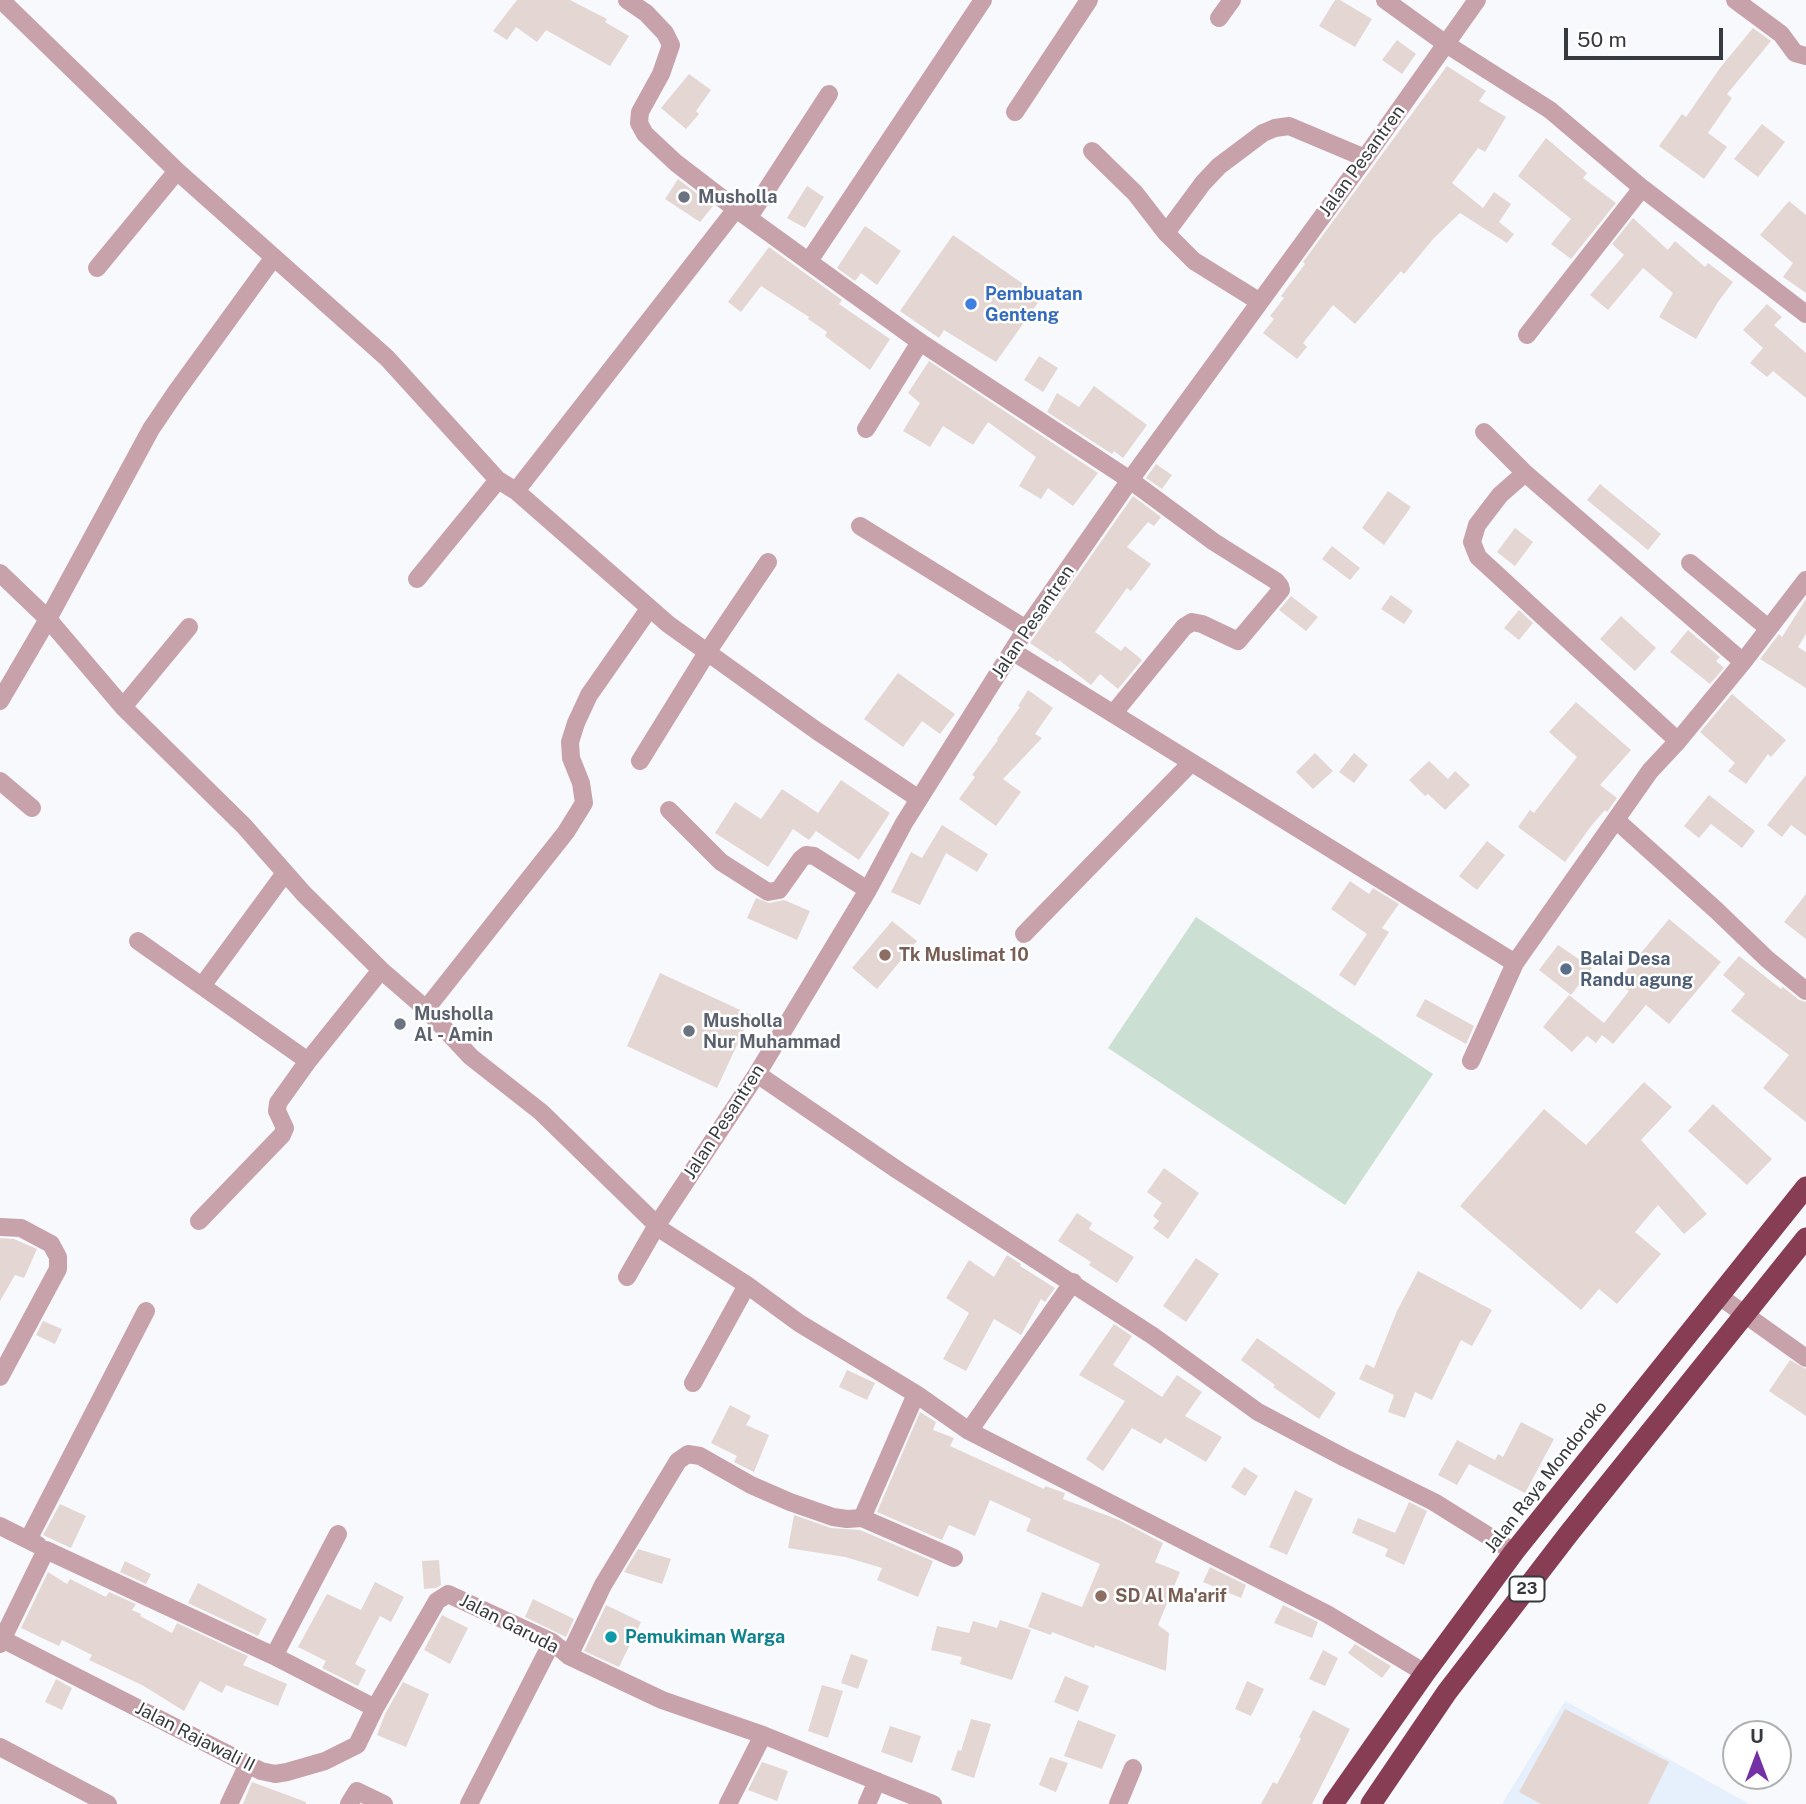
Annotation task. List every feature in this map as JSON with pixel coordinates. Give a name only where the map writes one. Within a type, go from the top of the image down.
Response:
[{"type":"highway","name":"Jalan Raya Mondoroko","points":[[1333,1804],[1514,1552],[1806,1187]]},
{"type":"highway","name":"23","points":[[1371,1804],[1447,1692],[1570,1532],[1806,1238]]},
{"type":"street","points":[[1,0],[177,171],[387,358],[498,480],[516,491],[649,609],[817,731],[919,799]]},
{"type":"street","points":[[627,0],[646,13],[665,33],[671,45],[661,74],[643,106],[639,123],[645,134],[676,163],[919,342],[1130,480],[1214,542],[1276,581],[1281,590],[1238,641],[1202,624],[1192,622],[1184,627],[1113,714]]},
{"type":"street","points":[[809,261],[983,0]]},
{"type":"street","points":[[1016,113],[1089,0]]},
{"type":"street","points":[[1219,18],[1232,0]]},
{"type":"street","points":[[1385,0],[1446,44],[1550,110],[1642,188],[1806,314]]},
{"type":"street","name":"Jalan Pesantren","points":[[627,1277],[762,1077],[919,799],[1026,629],[1130,480],[1477,0]]},
{"type":"street","points":[[1735,0],[1781,34],[1795,53],[1806,56]]},
{"type":"street","points":[[516,491],[743,213],[829,94]]},
{"type":"street","points":[[1166,233],[1219,166],[1263,132],[1289,126],[1365,158]]},
{"type":"street","points":[[1093,150],[1135,193],[1166,233],[1194,261],[1260,302]]},
{"type":"street","points":[[97,268],[177,171]]},
{"type":"street","points":[[1527,335],[1642,188]]},
{"type":"street","points":[[0,701],[48,619],[151,429],[274,257]]},
{"type":"street","points":[[866,429],[919,342]]},
{"type":"street","points":[[1484,432],[1525,473],[1743,662]]},
{"type":"street","points":[[1525,473],[1500,495],[1478,525],[1472,542],[1478,557],[1678,741]]},
{"type":"street","points":[[417,579],[498,480]]},
{"type":"street","points":[[860,526],[1026,629]]},
{"type":"street","points":[[640,761],[708,651],[768,562]]},
{"type":"street","points":[[1690,564],[1768,628]]},
{"type":"street","points":[[0,573],[48,619],[123,707],[244,826],[285,873],[380,970],[426,1009],[471,1057],[541,1112],[660,1228],[799,1322],[916,1394],[969,1431],[1327,1614],[1425,1673]]},
{"type":"street","points":[[1471,1060],[1515,962],[1650,771],[1743,662],[1806,580]]},
{"type":"street","points":[[426,1009],[566,832],[584,803],[581,783],[571,758],[570,742],[576,723],[589,695],[649,609]]},
{"type":"street","points":[[123,707],[189,627]]},
{"type":"street","points":[[1012,651],[1515,962]]},
{"type":"street","points":[[1024,934],[1191,763]]},
{"type":"street","points":[[0,781],[32,808]]},
{"type":"street","points":[[669,810],[720,862],[768,892],[779,890],[806,855],[814,856],[868,890]]},
{"type":"street","points":[[1616,820],[1767,959],[1806,991]]},
{"type":"street","points":[[202,986],[285,873]]},
{"type":"street","points":[[138,941],[308,1061]]},
{"type":"street","points":[[200,1221],[282,1135],[285,1128],[277,1111],[278,1102],[380,970]]},
{"type":"street","points":[[762,1077],[1153,1336],[1258,1412],[1434,1502],[1514,1552]]},
{"type":"street","points":[[0,1227],[21,1228],[51,1244],[58,1257],[58,1269],[0,1377]]},
{"type":"street","points":[[969,1431],[1073,1282]]},
{"type":"street","points":[[693,1383],[747,1285]]},
{"type":"street","points":[[1719,1296],[1806,1358]]},
{"type":"street","points":[[28,1540],[146,1311]]},
{"type":"street","points":[[862,1518],[916,1394]]},
{"type":"street","points":[[569,1656],[614,1566],[678,1461],[688,1454],[701,1456],[751,1485],[790,1502],[833,1517],[862,1518],[954,1558]]},
{"type":"street","points":[[0,1526],[274,1656],[375,1708]]},
{"type":"street","points":[[274,1656],[338,1534]]},
{"type":"street","points":[[1,1641],[46,1550]]},
{"type":"street","name":"Jalan Garuda","points":[[375,1708],[437,1601],[448,1594],[552,1642],[569,1656],[662,1700],[763,1735],[933,1804]]},
{"type":"street","name":"Jalan Rajawali II","points":[[1,1641],[261,1771],[275,1773],[325,1761],[357,1745],[375,1708]]},
{"type":"street","points":[[469,1804],[552,1642]]},
{"type":"street","points":[[728,1804],[763,1735]]},
{"type":"street","points":[[0,1747],[108,1804]]},
{"type":"street","points":[[229,1804],[248,1764]]},
{"type":"street","points":[[1118,1804],[1133,1768]]},
{"type":"street","points":[[867,1804],[877,1781]]},
{"type":"street","points":[[353,1798],[384,1804]]},
{"type":"shaded area","points":[[1565,1701],[1749,1804],[1502,1804]]},
{"type":"green space","points":[[1196,917],[1433,1074],[1345,1205],[1108,1048]]},
{"type":"building","points":[[517,0],[570,0],[607,19],[605,22],[629,36],[610,66],[546,30],[537,42],[516,27],[507,40],[493,31]]},
{"type":"building","points":[[1335,0],[1340,0],[1372,19],[1355,47],[1319,26]]},
{"type":"building","points":[[1753,28],[1771,41],[1727,94],[1732,98],[1708,133],[1727,147],[1704,179],[1659,146],[1682,114],[1686,117],[1720,68]]},
{"type":"building","points":[[1397,40],[1416,54],[1402,74],[1382,60]]},
{"type":"building","points":[[1447,66],[1486,91],[1479,101],[1506,117],[1485,152],[1478,148],[1452,183],[1483,208],[1494,192],[1511,204],[1499,222],[1514,234],[1507,243],[1460,213],[1434,238],[1404,274],[1401,271],[1355,324],[1333,305],[1303,343],[1307,347],[1297,359],[1263,333],[1274,319],[1270,316],[1305,264],[1303,262]]},
{"type":"building","points":[[689,74],[711,90],[696,111],[699,114],[686,129],[661,108]]},
{"type":"building","points":[[1762,124],[1785,142],[1758,177],[1734,159]]},
{"type":"building","points":[[1546,138],[1587,173],[1583,178],[1616,203],[1571,259],[1551,244],[1571,219],[1518,176]]},
{"type":"building","name":"Musholla","points":[[678,179],[713,206],[700,222],[665,199]]},
{"type":"building","points":[[807,186],[824,197],[805,228],[787,218]]},
{"type":"building","points":[[1789,201],[1806,215],[1806,293],[1783,277],[1793,263],[1760,235]]},
{"type":"building","points":[[1633,218],[1668,250],[1675,241],[1705,267],[1708,263],[1733,282],[1696,339],[1659,317],[1673,293],[1643,268],[1608,310],[1590,295],[1624,255],[1612,244]]},
{"type":"building","points":[[865,226],[901,251],[877,285],[861,273],[855,281],[837,268]]},
{"type":"building","points":[[953,235],[1042,297],[996,362],[944,330],[939,338],[900,311]]},
{"type":"building","points":[[769,247],[842,300],[839,304],[890,339],[870,370],[825,336],[827,332],[808,319],[809,317],[761,286],[741,312],[728,302]]},
{"type":"building","points":[[1767,304],[1782,317],[1774,325],[1806,353],[1806,398],[1773,371],[1767,377],[1750,363],[1763,348],[1743,330]]},
{"type":"building","points":[[1039,356],[1058,368],[1043,392],[1024,380]]},
{"type":"building","points":[[929,361],[1098,473],[1073,506],[1048,488],[1041,499],[1019,486],[1036,457],[988,422],[973,445],[943,426],[930,447],[903,431],[920,403],[908,393]]},
{"type":"building","points":[[1094,386],[1147,425],[1123,458],[1114,451],[1112,454],[1047,412],[1057,393],[1079,407]]},
{"type":"building","points":[[1156,464],[1172,475],[1162,489],[1146,478]]},
{"type":"building","points":[[1600,484],[1661,534],[1648,550],[1587,500]]},
{"type":"building","points":[[1388,491],[1411,507],[1384,545],[1362,528]]},
{"type":"building","points":[[1133,496],[1161,517],[1154,526],[1148,522],[1127,547],[1151,564],[1131,591],[1127,588],[1095,632],[1121,651],[1125,646],[1142,660],[1118,689],[1100,674],[1091,685],[1059,660],[1058,662],[1030,643]]},
{"type":"building","points":[[1515,528],[1533,542],[1515,566],[1497,552]]},
{"type":"building","points":[[1332,546],[1360,568],[1350,580],[1322,559]]},
{"type":"building","points":[[1391,595],[1413,611],[1404,624],[1381,609]]},
{"type":"building","points":[[1291,596],[1318,617],[1306,631],[1279,610]]},
{"type":"building","points":[[1806,599],[1806,634],[1798,647],[1806,652],[1806,688],[1760,659],[1779,634],[1782,637]]},
{"type":"building","points":[[1519,610],[1533,623],[1519,640],[1504,628]]},
{"type":"building","points":[[1621,616],[1656,648],[1635,671],[1600,639]]},
{"type":"building","points":[[1688,630],[1720,657],[1716,661],[1724,668],[1710,684],[1670,652]]},
{"type":"building","points":[[898,673],[955,714],[940,734],[922,721],[903,747],[864,719]]},
{"type":"building","points":[[1028,690],[1053,708],[1035,734],[1042,738],[1003,779],[1021,792],[996,826],[959,799],[975,777],[972,775],[1020,707],[1018,706]]},
{"type":"building","points":[[1732,694],[1786,740],[1771,757],[1768,754],[1746,784],[1728,771],[1735,763],[1700,732]]},
{"type":"building","points":[[1576,702],[1631,750],[1600,785],[1617,798],[1607,812],[1605,810],[1592,825],[1565,862],[1518,827],[1530,810],[1534,813],[1577,757],[1549,732]]},
{"type":"building","points":[[1315,753],[1333,771],[1313,789],[1296,772]]},
{"type":"building","points":[[1354,753],[1368,765],[1354,783],[1339,772]]},
{"type":"building","points":[[1429,761],[1448,779],[1455,771],[1470,785],[1445,810],[1409,780]]},
{"type":"building","points":[[1806,775],[1806,836],[1791,825],[1782,837],[1767,825]]},
{"type":"building","points":[[841,780],[890,813],[859,860],[816,831],[809,840],[793,829],[768,867],[715,833],[735,802],[761,819],[782,789],[818,813]]},
{"type":"building","points":[[1709,795],[1755,831],[1742,848],[1711,824],[1699,838],[1684,826]]},
{"type":"building","points":[[942,825],[988,854],[977,872],[946,853],[920,905],[891,892],[911,852],[922,858]]},
{"type":"building","points":[[1487,841],[1505,855],[1477,890],[1459,876]]},
{"type":"building","points":[[1350,881],[1369,894],[1373,888],[1399,904],[1382,928],[1389,932],[1355,986],[1339,975],[1367,934],[1331,909]]},
{"type":"building","points":[[1806,894],[1806,939],[1784,922]]},
{"type":"building","points":[[756,898],[769,903],[784,900],[810,911],[797,940],[747,918]]},
{"type":"building","points":[[1669,919],[1721,962],[1669,1024],[1646,1005],[1613,1044],[1602,1035],[1596,1043],[1587,1036],[1572,1052],[1543,1027],[1569,995],[1604,1023],[1629,991],[1617,982]]},
{"type":"building","name":"Tk Muslimat 10","points":[[892,921],[917,941],[877,989],[852,968]]},
{"type":"building","name":"Balai Desa Randu agung","points":[[1558,945],[1592,968],[1571,995],[1539,970]]},
{"type":"building","points":[[1739,956],[1781,989],[1783,987],[1799,1000],[1806,1002],[1806,1122],[1763,1088],[1789,1055],[1731,1011],[1745,994],[1723,975]]},
{"type":"building","name":"Musholla Nur Muhammad","points":[[660,973],[751,1015],[717,1088],[627,1046]]},
{"type":"building","points":[[1425,999],[1474,1026],[1466,1044],[1416,1016]]},
{"type":"building","points":[[1644,1082],[1672,1107],[1641,1140],[1707,1214],[1684,1234],[1658,1205],[1635,1232],[1661,1254],[1617,1304],[1599,1289],[1581,1310],[1460,1206],[1544,1109],[1586,1145]]},
{"type":"building","points":[[1713,1104],[1772,1159],[1747,1185],[1688,1131]]},
{"type":"building","points":[[1164,1168],[1199,1193],[1168,1239],[1153,1228],[1159,1221],[1153,1216],[1162,1203],[1147,1192]]},
{"type":"building","points":[[1077,1213],[1092,1223],[1089,1229],[1134,1257],[1117,1283],[1058,1241]]},
{"type":"building","points":[[0,1238],[14,1239],[37,1249],[24,1278],[15,1275],[0,1301]]},
{"type":"building","points":[[1007,1255],[1055,1288],[1045,1302],[1041,1299],[1021,1335],[994,1319],[966,1371],[943,1359],[969,1313],[946,1298],[969,1260],[994,1277]]},
{"type":"building","points":[[1196,1258],[1219,1274],[1186,1322],[1163,1306]]},
{"type":"building","points":[[1418,1271],[1492,1310],[1472,1346],[1461,1340],[1432,1400],[1415,1392],[1405,1418],[1388,1412],[1394,1395],[1359,1379],[1366,1364],[1374,1368],[1397,1311]]},
{"type":"building","points":[[43,1321],[62,1329],[55,1344],[36,1335]]},
{"type":"building","points":[[1114,1324],[1132,1336],[1113,1365],[1162,1397],[1177,1375],[1202,1392],[1185,1416],[1222,1437],[1206,1462],[1165,1438],[1161,1444],[1132,1428],[1103,1471],[1086,1459],[1125,1401],[1079,1375]]},
{"type":"building","points":[[1257,1338],[1336,1393],[1319,1419],[1273,1387],[1275,1385],[1241,1360]]},
{"type":"building","points":[[1790,1360],[1806,1369],[1806,1416],[1769,1391]]},
{"type":"building","points":[[847,1370],[875,1383],[867,1400],[839,1387]]},
{"type":"building","points":[[730,1405],[751,1416],[746,1425],[769,1435],[754,1472],[734,1462],[737,1456],[711,1443]]},
{"type":"building","points":[[920,1412],[936,1422],[933,1430],[954,1438],[950,1446],[1044,1489],[1045,1486],[1065,1493],[1063,1499],[1119,1520],[1163,1543],[1155,1562],[1180,1572],[1158,1625],[1169,1633],[1166,1671],[1095,1645],[1094,1648],[1052,1632],[1051,1635],[1028,1627],[1042,1592],[1082,1607],[1100,1564],[1026,1531],[1031,1519],[990,1500],[975,1536],[949,1525],[942,1540],[877,1512]]},
{"type":"building","points":[[1521,1422],[1554,1439],[1525,1493],[1469,1464],[1457,1485],[1438,1475],[1457,1440],[1495,1460],[1498,1454],[1503,1457]]},
{"type":"building","points":[[1244,1467],[1258,1476],[1245,1496],[1231,1487]]},
{"type":"building","points":[[1295,1490],[1313,1499],[1287,1555],[1269,1547]]},
{"type":"building","points":[[1409,1502],[1427,1511],[1404,1565],[1385,1556],[1388,1549],[1352,1533],[1358,1518],[1395,1533]]},
{"type":"building","points":[[60,1504],[86,1516],[71,1548],[43,1535]]},
{"type":"building","points":[[794,1515],[831,1528],[860,1530],[933,1561],[918,1597],[877,1580],[882,1568],[845,1557],[788,1548]]},
{"type":"building","points":[[638,1549],[671,1559],[662,1584],[624,1572]]},
{"type":"building","points":[[439,1560],[441,1585],[424,1589],[422,1561]]},
{"type":"building","points":[[125,1561],[151,1574],[146,1584],[120,1572]]},
{"type":"building","points":[[1210,1567],[1246,1585],[1241,1598],[1203,1582]]},
{"type":"building","points":[[48,1572],[67,1584],[70,1579],[106,1597],[109,1592],[136,1604],[132,1610],[172,1633],[177,1623],[248,1656],[243,1665],[287,1684],[278,1706],[226,1685],[222,1693],[200,1681],[184,1711],[142,1685],[89,1660],[92,1655],[62,1640],[59,1646],[21,1628]]},
{"type":"building","points":[[375,1582],[404,1597],[391,1622],[380,1616],[355,1664],[366,1670],[358,1686],[322,1668],[326,1661],[298,1647],[327,1594],[361,1610]]},
{"type":"building","points":[[198,1583],[267,1619],[258,1636],[188,1603]]},
{"type":"building","points":[[533,1599],[574,1619],[566,1637],[525,1617]]},
{"type":"building","name":"Pemukiman Warga","points":[[606,1605],[641,1622],[619,1667],[584,1651]]},
{"type":"building","points":[[1283,1605],[1318,1622],[1312,1638],[1274,1623]]},
{"type":"building","points":[[442,1615],[468,1628],[450,1664],[424,1650]]},
{"type":"building","points":[[1000,1620],[1031,1630],[1012,1680],[960,1664],[962,1657],[931,1650],[937,1626],[969,1633],[973,1621],[997,1628]]},
{"type":"building","points":[[1355,1644],[1391,1666],[1382,1678],[1348,1653]]},
{"type":"building","points":[[1323,1650],[1338,1658],[1325,1686],[1309,1679]]},
{"type":"building","points":[[851,1654],[868,1660],[858,1689],[841,1683]]},
{"type":"building","points":[[1065,1676],[1089,1686],[1078,1712],[1054,1702]]},
{"type":"building","points":[[56,1679],[72,1688],[62,1710],[45,1702]]},
{"type":"building","points":[[1247,1681],[1264,1689],[1251,1716],[1235,1709]]},
{"type":"building","points":[[403,1682],[429,1694],[406,1747],[377,1735]]},
{"type":"building","points":[[822,1685],[843,1691],[828,1738],[808,1731]]},
{"type":"building","points":[[1565,1709],[1669,1762],[1648,1804],[1541,1804],[1519,1792]]},
{"type":"building","points":[[1313,1710],[1350,1729],[1312,1804],[1261,1804],[1273,1782],[1277,1784]]},
{"type":"building","points":[[971,1719],[991,1724],[974,1778],[951,1770],[958,1750],[961,1751]]},
{"type":"building","points":[[1078,1720],[1116,1735],[1102,1769],[1064,1756]]},
{"type":"building","points":[[890,1726],[921,1736],[912,1763],[881,1752]]},
{"type":"building","points":[[1050,1757],[1068,1763],[1056,1792],[1039,1785]]},
{"type":"building","points":[[762,1762],[788,1771],[777,1801],[748,1790]]},
{"type":"building","points":[[252,1782],[306,1802],[306,1804],[243,1804]]},
{"type":"place","name":"Musholla","points":[[684,197]]},
{"type":"place","name":"Pembuatan Genteng","points":[[971,304]]},
{"type":"place","name":"Tk Muslimat 10","points":[[885,955]]},
{"type":"place","name":"Balai Desa Randu agung","points":[[1566,969]]},
{"type":"place","name":"Musholla Al - Amin","points":[[400,1024]]},
{"type":"place","name":"Musholla Nur Muhammad","points":[[689,1031]]},
{"type":"place","name":"SD Al Ma'arif","points":[[1101,1596]]},
{"type":"place","name":"Pemukiman Warga","points":[[611,1637]]}]
